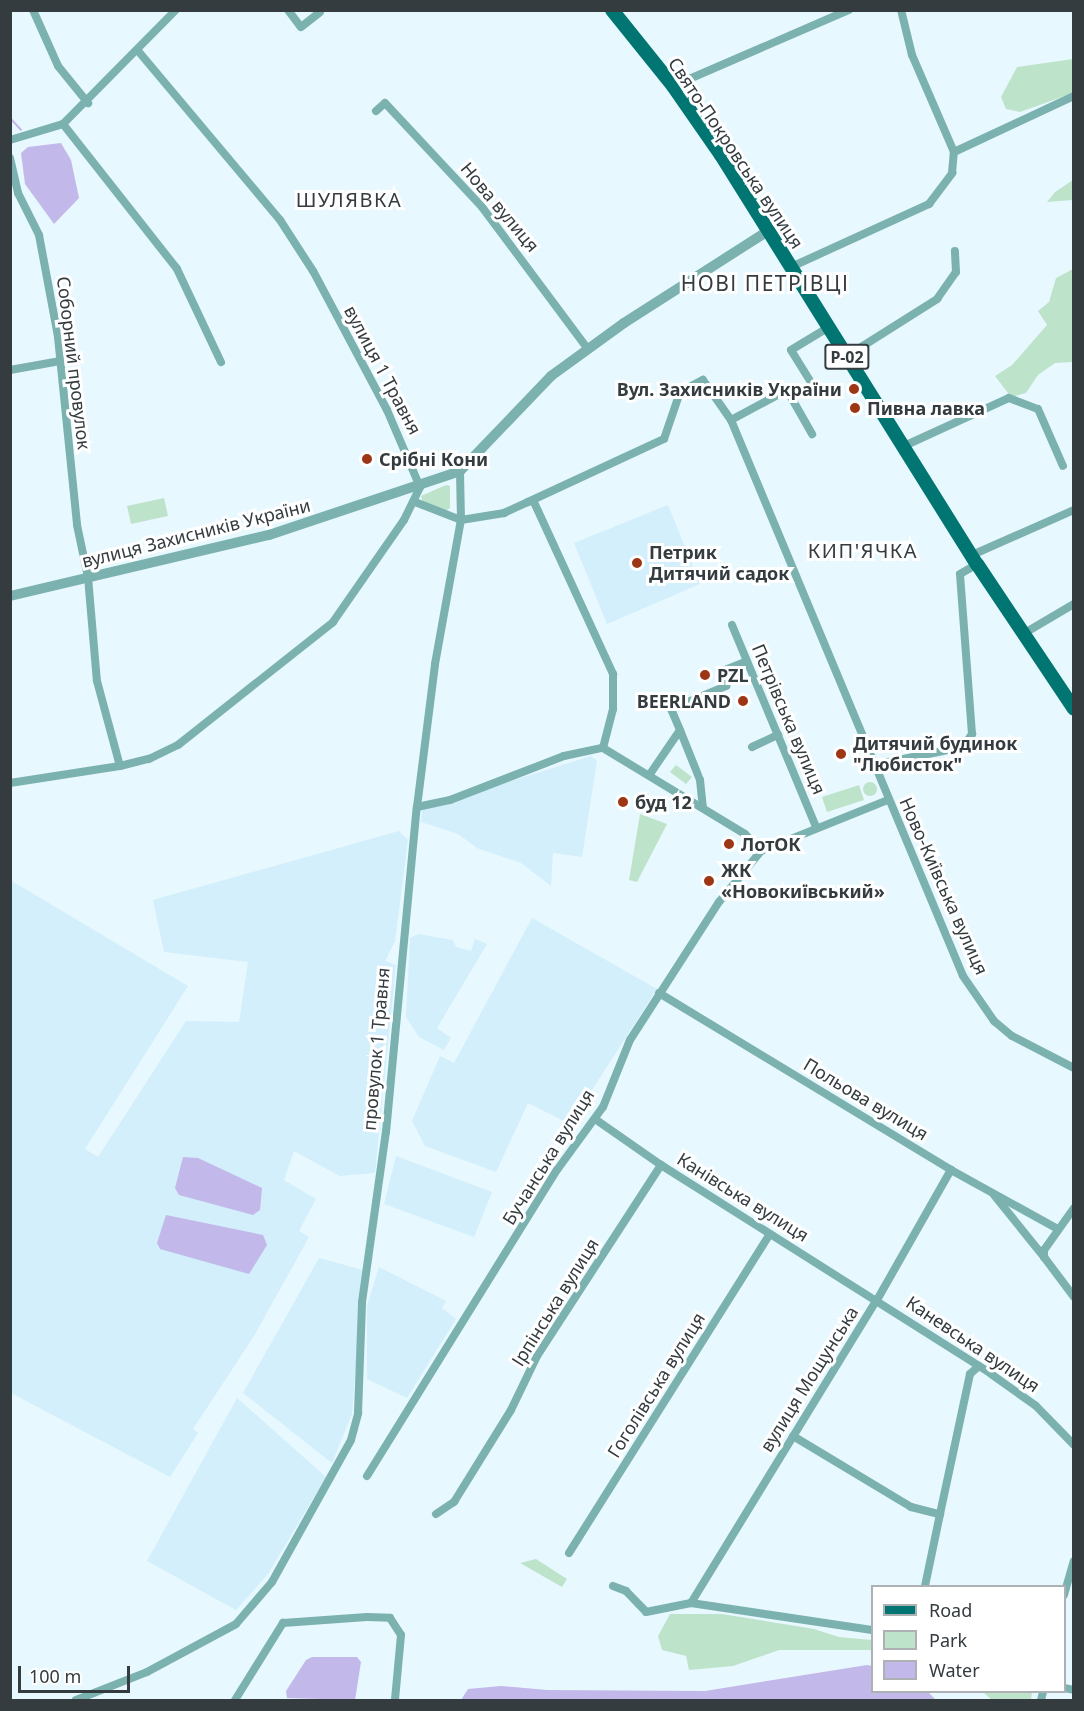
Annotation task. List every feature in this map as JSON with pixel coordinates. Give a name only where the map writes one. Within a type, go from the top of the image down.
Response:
[{"type":"main road","name":"Свято-Покровська вулиця","points":[[618,14],[673,86],[791,267],[1023,634],[1074,709]]},
{"type":"street","points":[[33,10],[58,66],[88,103]]},
{"type":"street","points":[[10,140],[63,123],[88,103],[176,10]]},
{"type":"street","points":[[288,10],[301,27],[320,12]]},
{"type":"street","points":[[673,86],[849,10]]},
{"type":"street","points":[[791,267],[929,204],[952,172],[954,152],[912,55],[900,10]]},
{"type":"street","name":"вулиця 1 Травня","points":[[138,51],[280,220],[313,271],[387,410],[420,487]]},
{"type":"street","points":[[954,152],[1074,96]]},
{"type":"street","name":"Нова вулиця","points":[[376,111],[385,104],[482,207],[587,348]]},
{"type":"street","points":[[63,123],[177,269],[221,362]]},
{"type":"street","name":"Соборний провулок","points":[[10,158],[18,194],[39,235],[60,361],[77,525],[88,577],[96,681],[120,766]]},
{"type":"street","name":"вулиця Захисників України","points":[[10,596],[269,535],[420,487],[460,471],[506,419],[587,348],[768,231]]},
{"type":"street","points":[[847,356],[937,299],[956,272],[955,251]]},
{"type":"street","points":[[817,392],[791,350],[829,327]]},
{"type":"street","points":[[10,370],[60,361]]},
{"type":"street","name":"Ново-Київська вулиця","points":[[533,500],[664,439],[680,392],[704,380],[731,420],[925,891],[977,999],[1012,1036],[1074,1068]]},
{"type":"street","points":[[731,420],[787,390],[812,434]]},
{"type":"street","points":[[904,446],[1009,398],[1038,409],[1063,466]]},
{"type":"street","name":"провулок 1 Травня","points":[[76,1701],[147,1672],[236,1624],[272,1582],[336,1472],[358,1413],[362,1302],[386,1132],[417,807],[435,664],[461,520],[460,471]]},
{"type":"street","points":[[10,783],[120,766],[149,759],[177,745],[308,645],[349,602],[415,502],[420,487]]},
{"type":"street","points":[[415,502],[461,520],[504,513],[533,500],[613,674],[613,709],[603,748]]},
{"type":"street","points":[[873,765],[963,747],[972,734],[960,574],[975,559],[1074,510]]},
{"type":"street","points":[[1023,634],[1074,604]]},
{"type":"street","name":"Петрівська вулиця","points":[[732,625],[816,827]]},
{"type":"street","points":[[703,807],[700,780],[671,709],[726,686],[720,672],[747,661]]},
{"type":"street","points":[[650,774],[680,730]]},
{"type":"street","points":[[752,747],[778,735]]},
{"type":"street","points":[[417,807],[450,800],[564,756],[603,748],[650,774],[745,834],[761,851]]},
{"type":"street","name":"Бучанська вулиця","points":[[367,1476],[557,1170],[595,1119],[630,1040],[719,902],[761,851],[888,800]]},
{"type":"street","name":"Польова вулиця","points":[[659,993],[951,1170],[1058,1229]]},
{"type":"street","name":"Канівська вулиця","points":[[595,1119],[661,1165],[877,1300]]},
{"type":"street","name":"Ірпінська вулиця","points":[[436,1514],[454,1502],[512,1410],[537,1356],[661,1165]]},
{"type":"street","name":"вулиця Мощунська","points":[[691,1603],[877,1300],[951,1170]]},
{"type":"street","points":[[990,1190],[1074,1297]]},
{"type":"street","points":[[1044,1257],[1058,1229],[1074,1208]]},
{"type":"street","name":"Гоголівська вулиця","points":[[569,1553],[770,1234]]},
{"type":"street","name":"Каневська вулиця","points":[[877,1300],[980,1366],[1036,1406],[1074,1446]]},
{"type":"street","points":[[925,1585],[969,1374],[980,1366]]},
{"type":"street","points":[[793,1436],[911,1507],[940,1515]]},
{"type":"street","points":[[1066,1591],[1074,1561]]},
{"type":"street","points":[[613,1586],[626,1591],[646,1612],[691,1603],[871,1630]]},
{"type":"street","points":[[235,1701],[283,1623],[367,1617],[390,1618],[401,1635],[396,1701]]},
{"type":"shaded area","name":"Петрик Дитячий садок","points":[[668,505],[700,584],[607,624],[574,543]]},
{"type":"shaded area","points":[[591,756],[597,761],[582,857],[553,853],[551,886],[521,863],[477,848],[458,834],[421,822],[422,809]]},
{"type":"shaded area","points":[[399,831],[408,840],[395,941],[385,961],[396,965],[375,1173],[340,1176],[294,1151],[284,1180],[316,1199],[299,1231],[309,1237],[254,1336],[193,1429],[198,1433],[170,1477],[11,1393],[10,880],[188,986],[85,1149],[98,1157],[186,1021],[239,1022],[248,962],[164,952],[153,900]]},
{"type":"shaded area","points":[[532,918],[657,989],[570,1124],[528,1103],[496,1172],[425,1146],[412,1121],[440,1056],[454,1063]]},
{"type":"shaded area","points":[[418,934],[453,940],[456,947],[471,951],[475,939],[487,944],[437,1028],[451,1038],[444,1050],[419,1037],[406,1017],[410,938]]},
{"type":"shaded area","points":[[396,1156],[492,1192],[474,1237],[384,1204]]},
{"type":"shaded area","points":[[319,1258],[363,1270],[352,1414],[332,1463],[243,1393]]},
{"type":"shaded area","points":[[379,1267],[446,1301],[442,1308],[456,1319],[407,1398],[367,1379],[367,1306]]},
{"type":"shaded area","points":[[237,1398],[326,1477],[268,1574],[236,1610],[147,1561]]},
{"type":"green space","points":[[1073,59],[1073,93],[1020,112],[1006,109],[1001,97],[1017,67]]},
{"type":"green space","points":[[1073,180],[1073,200],[1047,202],[1055,192]]},
{"type":"green space","points":[[1073,269],[1073,362],[1055,363],[1038,375],[1026,393],[1011,397],[995,376],[1012,365],[1047,325],[1038,311],[1049,302],[1056,278]]},
{"type":"green space","points":[[446,485],[450,486],[450,508],[446,511],[423,502],[421,496]]},
{"type":"green space","points":[[164,498],[168,516],[131,524],[127,506]]},
{"type":"green space","points":[[717,695],[723,697],[725,703],[723,709],[717,711],[711,709],[709,703],[711,697]]},
{"type":"green space","points":[[676,765],[692,777],[686,784],[670,772]]},
{"type":"green space","points":[[867,782],[873,782],[877,789],[873,796],[867,796],[863,792],[863,786]]},
{"type":"green space","points":[[859,785],[864,800],[827,812],[822,797]]},
{"type":"green space","points":[[640,814],[667,824],[637,882],[629,880]]},
{"type":"green space","points":[[536,1559],[567,1579],[562,1587],[520,1563]]},
{"type":"green space","points":[[670,1614],[722,1614],[814,1629],[839,1637],[871,1640],[871,1650],[779,1650],[733,1666],[689,1670],[686,1656],[662,1650],[658,1636]]},
{"type":"green space","points":[[984,1693],[1032,1693],[1031,1700],[992,1700]]},
{"type":"water","points":[[61,143],[71,160],[79,198],[54,224],[25,184],[21,153],[28,147]]},
{"type":"water","points":[[183,1157],[198,1158],[262,1188],[260,1210],[253,1215],[179,1195],[175,1188]]},
{"type":"water","points":[[166,1215],[263,1235],[267,1245],[249,1274],[160,1249],[157,1243]]},
{"type":"water","points":[[312,1657],[357,1657],[361,1662],[355,1700],[287,1698],[286,1691],[306,1660]]},
{"type":"water","points":[[867,1665],[871,1666],[871,1693],[929,1693],[936,1700],[461,1700],[468,1689],[501,1686],[547,1690],[705,1691]]},
{"type":"waterway","points":[[10,118],[21,130]]},
{"type":"place","name":"Вул. Захисників України","points":[[854,389]]},
{"type":"place","name":"Пивна лавка","points":[[855,408]]},
{"type":"place","name":"Срібні Кони","points":[[367,459]]},
{"type":"place","name":"Петрик Дитячий садок","points":[[637,563]]},
{"type":"place","name":"PZL","points":[[705,675]]},
{"type":"place","name":"BEERLAND","points":[[743,701]]},
{"type":"place","name":"Дитячий будинок \"Любисток\"","points":[[841,754]]},
{"type":"place","name":"буд 12","points":[[623,802]]},
{"type":"place","name":"ЛотОК","points":[[729,844]]},
{"type":"place","name":"ЖК «Новокиївський»","points":[[709,881]]},
{"type":"district","name":"ШУЛЯВКА","points":[[349,199]]},
{"type":"district","name":"НОВІ ПЕТРІВЦІ","points":[[765,283]]},
{"type":"district","name":"КИП'ЯЧКА","points":[[863,550]]}]
